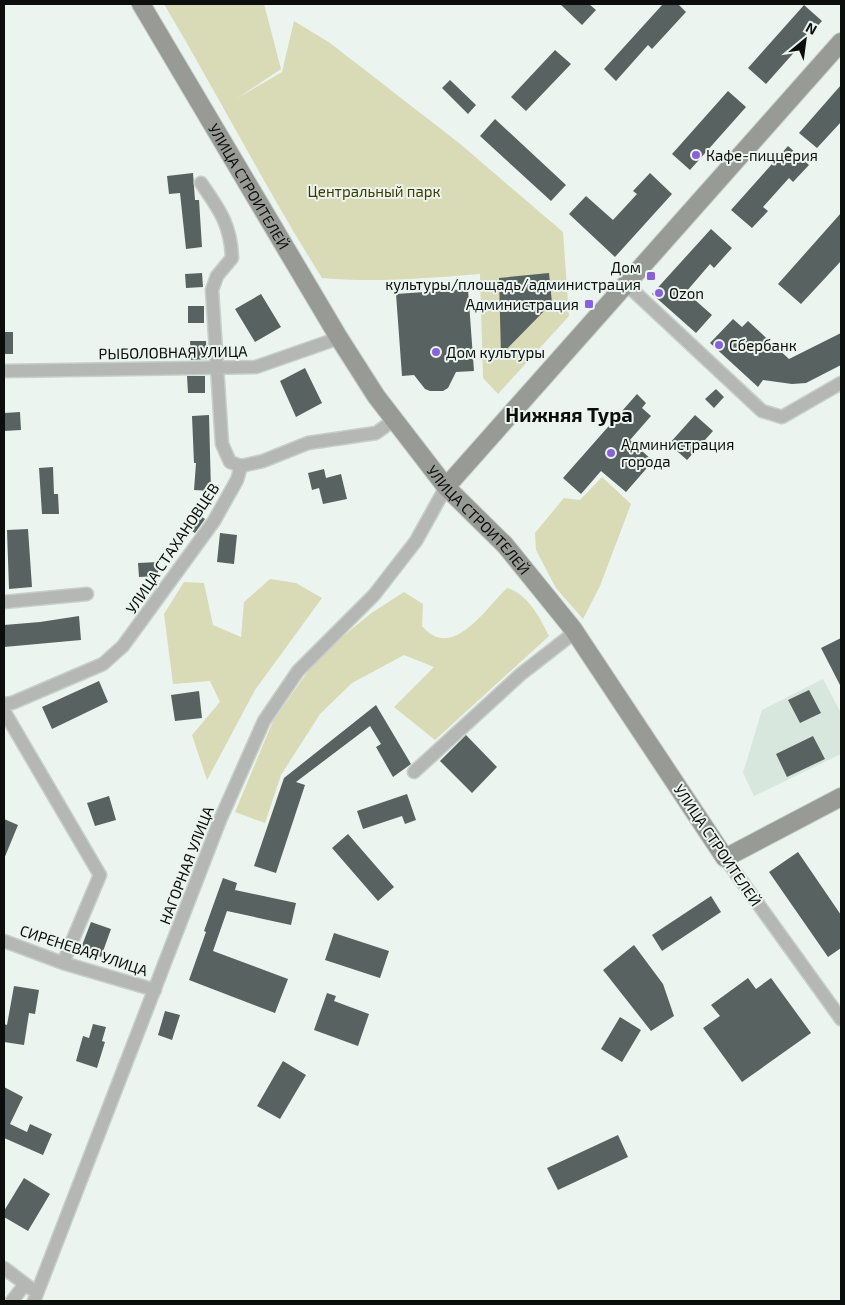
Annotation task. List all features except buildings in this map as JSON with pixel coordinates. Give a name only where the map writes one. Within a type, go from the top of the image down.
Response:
[{"type":"main road","name":"УЛИЦА СТРОИТЕЛЕЙ","points":[[141,4],[339,338],[394,420],[446,487],[505,545],[576,632],[725,858]]},
{"type":"main road","points":[[446,487],[841,42]]},
{"type":"main road","points":[[725,858],[841,796]]},
{"type":"street","points":[[201,183],[226,221],[232,241],[232,258],[217,276],[212,290],[222,444],[230,462],[241,466],[263,461],[308,443],[376,432],[394,420]]},
{"type":"street","points":[[626,284],[762,411],[782,416],[841,383]]},
{"type":"street","name":"РЫБОЛОВНАЯ УЛИЦА","points":[[4,371],[256,367],[339,338]]},
{"type":"street","name":"УЛИЦА СТАХАНОВЦЕВ","points":[[4,704],[12,703],[103,664],[123,646],[214,521],[237,480],[241,466]]},
{"type":"street","name":"НАГОРНАЯ УЛИЦА","points":[[35,1297],[220,820],[264,721],[298,671],[374,595],[416,542],[446,487]]},
{"type":"street","points":[[4,602],[87,594]]},
{"type":"street","points":[[414,772],[521,674],[576,632]]},
{"type":"street","points":[[4,710],[100,875],[63,962]]},
{"type":"street","name":"УЛИЦА СТРОИТЕЛЕЙ","points":[[725,858],[841,1019]]},
{"type":"street","name":"СИРЕНЕВАЯ УЛИЦА","points":[[4,940],[63,962],[155,990]]},
{"type":"street","points":[[4,1268],[24,1284],[35,1297]]},
{"type":"street","points":[[12,1301],[24,1284]]},
{"type":"shaded area","points":[[823,679],[841,713],[841,754],[754,796],[743,773],[762,710]]},
{"type":"green space","name":"Центральный парк","points":[[164,4],[264,4],[281,69],[236,99],[282,72],[294,21],[330,43],[459,143],[563,232],[569,316],[498,394],[483,378],[480,274],[381,280],[322,278],[281,210]]},
{"type":"green space","points":[[602,477],[631,504],[600,586],[583,619],[556,588],[536,550],[535,533],[564,498],[580,500]]},
{"type":"green space","points":[[270,579],[296,583],[322,598],[255,690],[207,780],[192,735],[220,702],[210,681],[173,684],[164,614],[184,582],[204,583],[213,625],[241,637],[244,602]]},
{"type":"green space","points":[[507,588],[521,595],[527,601],[537,614],[549,636],[435,740],[394,707],[434,667],[404,655],[352,683],[320,714],[281,775],[265,823],[235,812],[273,721],[318,657],[370,614],[404,592],[423,604],[422,626],[433,636],[445,638],[456,635],[468,628]]},
{"type":"place","name":"Кафе-пиццерия","points":[[696,155]]},
{"type":"place","name":"Дом культуры/площадь/администрация","points":[[651,276]]},
{"type":"place","name":"Ozon","points":[[659,293]]},
{"type":"place","name":"Администрация","points":[[589,304]]},
{"type":"place","name":"Сбербанк","points":[[719,345]]},
{"type":"place","name":"Дом культуры","points":[[436,352]]},
{"type":"place","name":"Администрация города","points":[[611,453]]},
{"type":"district","name":"Нижняя Тура","points":[[569,414]]}]
